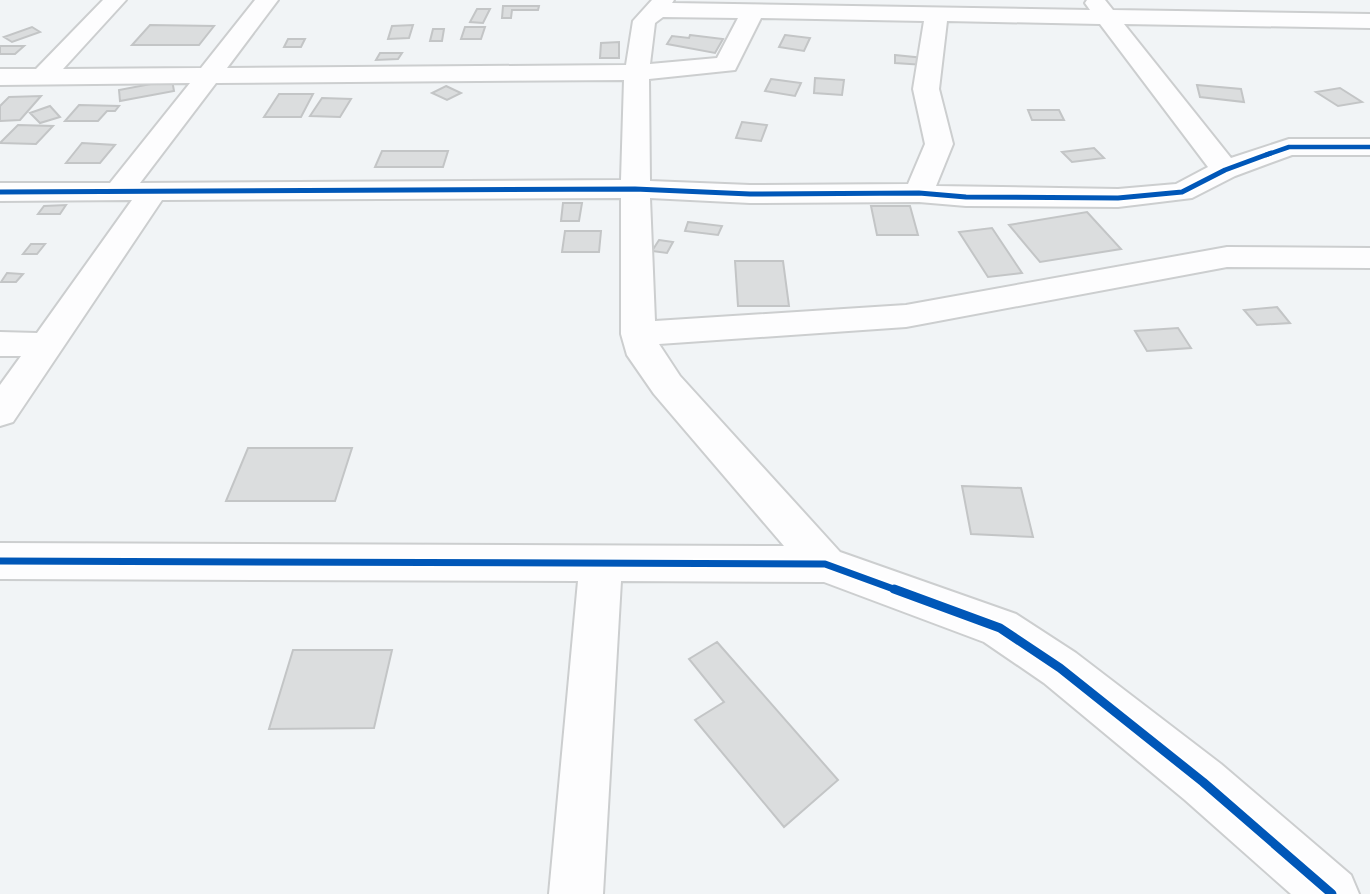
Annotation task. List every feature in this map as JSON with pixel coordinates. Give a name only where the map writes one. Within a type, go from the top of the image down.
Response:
[{"type":"street","points":[[43,77],[115,0]]},
{"type":"street","points":[[119,191],[267,0]]},
{"type":"street","points":[[1285,0],[1306,20]]},
{"type":"street","points":[[825,564],[667,385],[645,355],[638,334],[635,189],[638,72],[644,21],[660,5],[753,11],[937,14],[1099,8],[1370,21]]},
{"type":"street","points":[[1099,8],[1225,170]]},
{"type":"street","points":[[0,77],[638,72],[726,65],[753,11]]},
{"type":"street","points":[[919,193],[939,144],[926,89],[937,14]]},
{"type":"street","points":[[0,192],[635,189],[750,194],[919,193],[967,197],[1118,198],[1182,192],[1225,170],[1289,147],[1370,147]]},
{"type":"street","points":[[0,413],[153,191]]},
{"type":"street","points":[[638,334],[906,316],[1227,257],[1370,258]]},
{"type":"street","points":[[0,344],[47,345]]},
{"type":"street","points":[[0,561],[825,564],[1000,628],[1060,668],[1193,774],[1332,894]]},
{"type":"street","points":[[576,894],[601,564]]},
{"type":"building","points":[[503,6],[539,6],[538,10],[512,10],[511,18],[502,18]]},
{"type":"building","points":[[477,9],[490,9],[483,23],[470,22]]},
{"type":"building","points":[[150,25],[214,26],[199,45],[132,45]]},
{"type":"building","points":[[413,25],[409,38],[388,39],[392,26]]},
{"type":"building","points":[[32,27],[40,32],[12,42],[4,37]]},
{"type":"building","points":[[465,27],[485,27],[481,39],[461,39]]},
{"type":"building","points":[[433,29],[444,29],[442,41],[430,41]]},
{"type":"building","points":[[690,35],[723,39],[715,53],[667,44],[672,36],[689,38]]},
{"type":"building","points":[[785,35],[810,38],[804,51],[779,47]]},
{"type":"building","points":[[288,39],[305,39],[301,47],[284,47]]},
{"type":"building","points":[[619,42],[619,58],[600,58],[601,43]]},
{"type":"building","points":[[0,46],[24,46],[15,54],[0,54]]},
{"type":"building","points":[[380,53],[402,53],[398,59],[376,60]]},
{"type":"building","points":[[895,55],[924,58],[924,65],[895,63]]},
{"type":"building","points":[[815,78],[844,80],[842,95],[814,93]]},
{"type":"building","points":[[771,79],[801,83],[795,96],[765,91]]},
{"type":"building","points":[[172,80],[174,91],[120,101],[119,90]]},
{"type":"building","points":[[1197,85],[1241,89],[1244,102],[1200,97]]},
{"type":"building","points":[[446,86],[461,93],[447,100],[432,93]]},
{"type":"building","points":[[1340,88],[1362,102],[1338,106],[1316,92]]},
{"type":"building","points":[[279,94],[313,94],[301,117],[264,117]]},
{"type":"building","points":[[41,96],[20,120],[0,121],[0,106],[9,97]]},
{"type":"building","points":[[322,98],[351,99],[340,117],[310,116]]},
{"type":"building","points":[[79,105],[119,106],[115,111],[107,111],[98,121],[65,121]]},
{"type":"building","points":[[50,106],[60,117],[40,123],[30,113]]},
{"type":"building","points":[[1028,110],[1059,110],[1064,120],[1032,120]]},
{"type":"building","points":[[742,122],[767,125],[761,141],[736,138]]},
{"type":"building","points":[[18,125],[53,126],[36,144],[0,143]]},
{"type":"building","points":[[82,143],[115,145],[100,163],[66,163]]},
{"type":"building","points":[[1094,148],[1104,158],[1072,162],[1062,152]]},
{"type":"building","points":[[382,151],[448,151],[443,167],[375,167]]},
{"type":"building","points":[[563,203],[582,203],[579,221],[561,221]]},
{"type":"building","points":[[66,205],[60,214],[38,214],[44,206]]},
{"type":"building","points":[[871,206],[910,206],[918,235],[877,235]]},
{"type":"building","points":[[1087,212],[1121,249],[1040,262],[1009,225]]},
{"type":"building","points":[[688,222],[722,226],[718,235],[685,231]]},
{"type":"building","points":[[992,228],[1022,273],[988,277],[959,232]]},
{"type":"building","points":[[565,231],[601,231],[599,252],[562,252]]},
{"type":"building","points":[[659,240],[673,242],[667,253],[652,251]]},
{"type":"building","points":[[31,244],[45,244],[37,254],[23,254]]},
{"type":"building","points":[[735,261],[783,261],[789,306],[738,306]]},
{"type":"building","points":[[7,273],[23,274],[16,282],[1,282]]},
{"type":"building","points":[[1277,307],[1290,323],[1257,325],[1244,310]]},
{"type":"building","points":[[1178,328],[1191,348],[1147,351],[1135,331]]},
{"type":"building","points":[[248,448],[352,448],[335,501],[226,501]]},
{"type":"building","points":[[962,486],[1021,488],[1033,537],[971,534]]},
{"type":"building","points":[[717,642],[838,780],[784,827],[695,720],[724,702],[689,659]]},
{"type":"building","points":[[293,650],[392,650],[374,728],[269,729]]},
{"type":"cycle path","points":[[0,192],[635,189],[750,194],[919,193],[966,197],[1118,198],[1182,192],[1225,170],[1289,147],[1370,147]]},
{"type":"cycle path","points":[[0,561],[825,564],[1000,628],[1060,668],[1203,782],[1332,894]]}]
